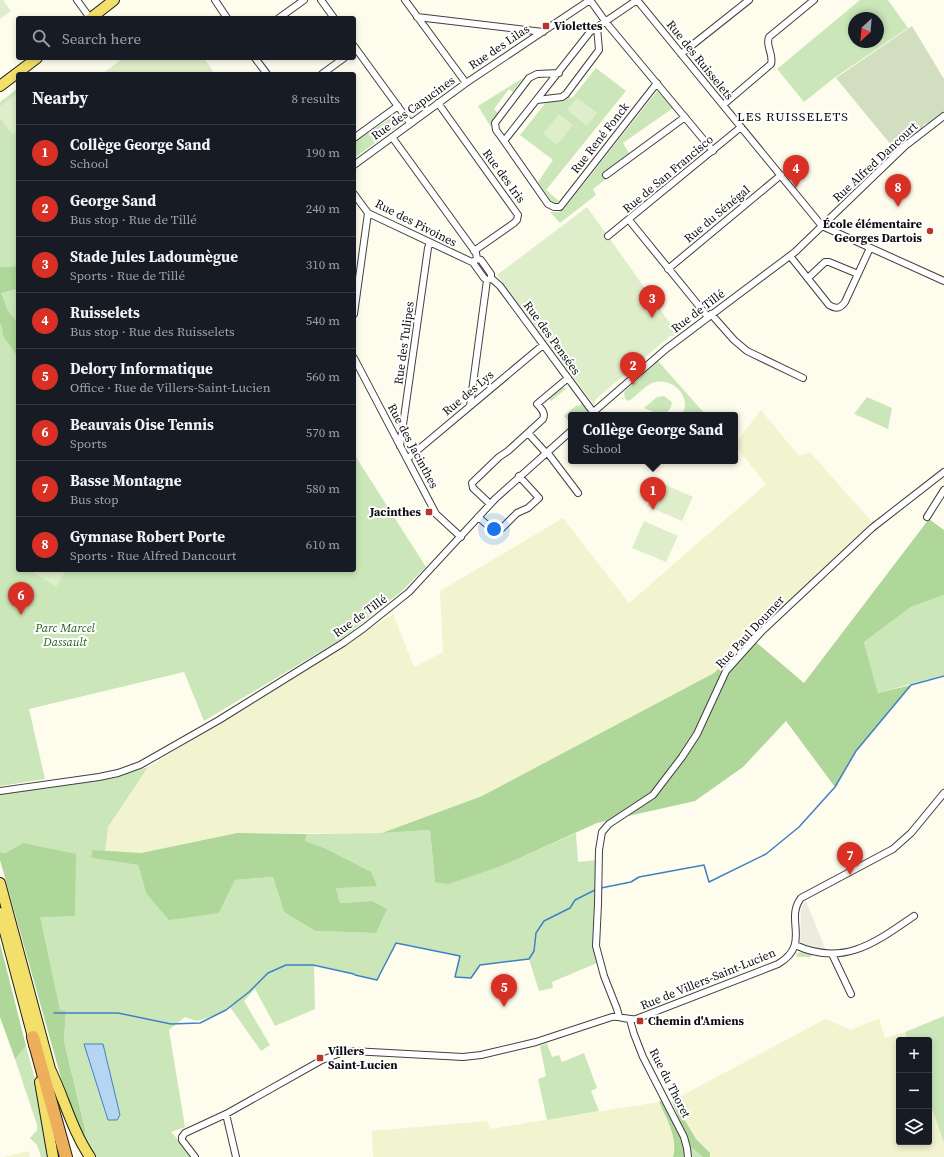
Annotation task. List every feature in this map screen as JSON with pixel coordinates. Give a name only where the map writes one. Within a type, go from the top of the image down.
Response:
[{"type":"highway","points":[[33,1037],[66,1157]]},
{"type":"highway","points":[[50,1069],[75,1157]]},
{"type":"main road","points":[[88,16],[105,0]]},
{"type":"main road","points":[[89,16],[114,0]]},
{"type":"main road","points":[[0,79],[25,60]]},
{"type":"main road","points":[[18,72],[34,60]]},
{"type":"main road","points":[[0,86],[16,74]]},
{"type":"main road","points":[[0,883],[50,1069],[61,1091],[74,1129],[90,1157]]},
{"type":"main road","points":[[0,913],[33,1037],[53,1157]]},
{"type":"street","points":[[77,0],[86,16]]},
{"type":"street","points":[[215,0],[226,16]]},
{"type":"street","points":[[282,16],[304,0]]},
{"type":"street","points":[[321,0],[333,16]]},
{"type":"street","name":"Rue des Lilas","points":[[405,0],[466,83],[590,0]]},
{"type":"street","points":[[590,0],[605,21],[713,150]]},
{"type":"street","points":[[559,73],[535,75],[525,82],[495,123],[496,130],[504,141],[559,73],[588,35],[605,21],[637,0]]},
{"type":"street","name":"Rue des Ruisselets","points":[[637,0],[822,226]]},
{"type":"street","points":[[681,54],[749,0]]},
{"type":"street","points":[[723,105],[769,66],[772,59],[767,43],[769,37],[810,1]]},
{"type":"street","points":[[418,17],[543,32]]},
{"type":"street","points":[[537,100],[562,97],[566,94],[600,50],[597,27]]},
{"type":"street","points":[[356,50],[410,123]]},
{"type":"street","points":[[256,60],[266,72]]},
{"type":"street","points":[[325,72],[341,60]]},
{"type":"street","name":"Rue des Capucines","points":[[356,164],[466,83]]},
{"type":"street","name":"Rue René Fonck","points":[[504,141],[548,204],[556,208],[562,206],[657,83]]},
{"type":"street","name":"Rue des Iris","points":[[438,103],[518,215],[517,220],[514,223],[474,251]]},
{"type":"street","name":"Rue des Capucines","points":[[356,137],[398,106]]},
{"type":"street","name":"Rue Alfred Dancourt","points":[[822,226],[904,146],[944,116]]},
{"type":"street","points":[[606,175],[685,117]]},
{"type":"street","name":"Rue de San Francisco","points":[[608,236],[741,127]]},
{"type":"street","name":"Rue des Pensées","points":[[392,137],[474,251],[476,261],[482,262],[491,274],[489,279],[500,286],[568,378],[590,412]]},
{"type":"street","name":"Rue du Sénégal","points":[[668,269],[780,175]]},
{"type":"street","name":"Rue des Pivoines","points":[[356,198],[368,213],[430,243],[476,261]]},
{"type":"street","points":[[356,300],[368,213]]},
{"type":"street","points":[[629,220],[668,269],[710,316],[734,340],[747,351],[803,378]]},
{"type":"street","points":[[822,226],[944,281]]},
{"type":"street","name":"Rue de Tillé","points":[[593,412],[659,354],[790,256],[822,226]]},
{"type":"street","name":"Rue des Tulipes","points":[[400,446],[428,248],[430,243]]},
{"type":"street","points":[[790,256],[829,305],[833,308],[838,308],[842,307],[845,302],[870,248]]},
{"type":"street","points":[[808,278],[824,262],[830,262],[858,274]]},
{"type":"street","points":[[470,406],[489,279]]},
{"type":"street","name":"Rue des Lys","points":[[407,459],[543,344]]},
{"type":"street","name":"Rue des Jacinthes","points":[[356,362],[436,514],[460,537]]},
{"type":"street","points":[[490,504],[473,488],[472,483],[544,417],[544,412],[537,404],[568,378]]},
{"type":"street","points":[[528,433],[547,452],[578,493]]},
{"type":"street","name":"Rue de Tillé","points":[[0,790],[91,779],[126,770],[147,762],[357,634],[413,588],[490,504],[519,476],[568,434]]},
{"type":"street","name":"Rue Paul Doumer","points":[[619,1016],[604,976],[595,942],[598,904],[599,850],[602,832],[609,824],[650,799],[682,757],[697,734],[726,671],[762,631],[868,532],[944,472]]},
{"type":"street","points":[[478,517],[497,533],[517,513],[528,508],[539,498],[519,476]]},
{"type":"street","points":[[927,517],[944,490]]},
{"type":"street","points":[[914,916],[888,934],[854,951],[832,954],[810,950],[795,945],[796,911],[801,898],[893,849],[911,833],[944,793]]},
{"type":"street","name":"Rue de Villers-Saint-Lucien","points":[[619,1016],[630,1020],[642,1017],[771,967],[787,958],[795,945]]},
{"type":"street","points":[[832,954],[851,994]]},
{"type":"street","points":[[195,1157],[182,1140],[182,1137],[187,1132],[226,1114],[319,1061],[343,1052],[352,1051],[463,1057],[476,1056],[536,1042],[608,1018],[619,1016]]},
{"type":"street","name":"Rue du Thoret","points":[[630,1020],[643,1057],[684,1137],[688,1157]]},
{"type":"street","points":[[226,1114],[236,1157]]},
{"type":"green space","points":[[0,0],[3,0],[11,11],[0,19]]},
{"type":"green space","points":[[860,0],[888,0],[908,28],[884,44],[884,12],[848,12],[848,48],[878,48],[834,78],[804,102],[777,69]]},
{"type":"green space","points":[[912,26],[944,79],[944,113],[930,123],[924,124],[923,129],[896,151],[836,78],[880,48],[884,48],[884,45]]},
{"type":"green space","points":[[120,60],[205,60],[213,71],[212,72],[105,72]]},
{"type":"green space","points":[[596,68],[626,91],[546,190],[559,201],[556,204],[552,202],[538,182],[553,160],[520,135],[547,101],[568,96],[572,98]]},
{"type":"green space","points":[[523,78],[513,92],[509,89],[494,109],[498,113],[493,120],[491,127],[478,106]]},
{"type":"green space","name":"Parc Marcel Dassault","points":[[16,90],[16,572],[356,572],[356,457],[426,567],[403,590],[343,638],[204,721],[184,672],[29,709],[45,779],[0,786],[0,102]]},
{"type":"green space","points":[[657,91],[673,108],[623,143],[629,153],[603,173],[606,179],[593,189],[596,195],[560,223],[550,212],[558,212],[564,209]]},
{"type":"green space","points":[[16,94],[16,133],[13,135],[0,118],[0,106]]},
{"type":"green space","points":[[577,98],[597,113],[587,126],[567,110]]},
{"type":"green space","points":[[559,114],[573,125],[557,145],[543,134]]},
{"type":"green space","points":[[394,116],[400,118],[402,121],[400,125],[356,157],[356,141]]},
{"type":"green space","points":[[587,207],[677,333],[674,336],[670,336],[596,399],[594,405],[497,275]]},
{"type":"green space","points":[[16,266],[16,291],[15,289],[1,293],[7,309],[16,321],[16,354],[3,336],[0,323],[0,267],[14,267]]},
{"type":"green space","points":[[658,361],[703,412],[683,412],[685,406],[682,394],[669,383],[652,383],[629,401],[625,399],[624,392]]},
{"type":"green space","points":[[562,388],[567,388],[551,401],[548,398]]},
{"type":"green space","points":[[664,396],[672,402],[667,412],[654,412],[644,408],[657,397]]},
{"type":"green space","points":[[867,397],[892,408],[888,429],[854,414]]},
{"type":"green space","points":[[583,403],[589,410],[587,412],[569,412],[577,405],[578,406]]},
{"type":"green space","points":[[761,410],[799,456],[810,452],[872,522],[714,673],[482,796],[382,833],[237,833],[141,853],[105,852],[107,827],[148,767],[393,614],[414,667],[443,652],[440,591],[563,518],[629,603],[766,484],[738,450],[738,440]]},
{"type":"green space","points":[[568,413],[568,421],[564,416]]},
{"type":"green space","points":[[657,481],[693,497],[682,521],[647,506]]},
{"type":"green space","points":[[929,519],[944,530],[944,595],[911,607],[864,642],[878,693],[911,685],[856,751],[835,787],[786,721],[743,767],[695,801],[597,823],[504,865],[448,884],[435,882],[430,830],[382,833],[482,796],[714,673],[751,638],[804,683]]},
{"type":"green space","points":[[644,521],[678,536],[666,562],[632,548]]},
{"type":"green space","points":[[33,572],[65,572],[56,587]]},
{"type":"green space","points":[[944,595],[944,675],[878,693],[864,642],[911,607]]},
{"type":"green space","points":[[148,767],[108,827],[105,852],[92,850],[91,858],[138,865],[146,893],[219,913],[235,880],[273,877],[284,912],[315,931],[376,933],[372,901],[340,903],[324,848],[305,841],[307,834],[382,833],[430,830],[435,882],[504,865],[576,833],[578,862],[597,860],[593,946],[597,963],[552,982],[553,988],[539,991],[529,959],[480,965],[471,978],[455,977],[460,956],[397,943],[377,980],[314,965],[315,1009],[275,1026],[255,989],[244,1001],[270,1045],[261,1051],[230,1007],[216,1015],[197,1021],[185,1017],[169,1030],[185,1127],[171,1132],[194,1157],[96,1157],[81,1132],[86,1132],[64,1041],[66,1011],[60,1011],[23,843],[5,853],[0,852],[0,794],[103,780]]},
{"type":"green space","points":[[237,833],[307,834],[305,841],[324,848],[371,872],[377,886],[336,888],[340,903],[372,901],[387,909],[376,933],[315,931],[284,912],[273,877],[235,880],[219,913],[169,920],[146,893],[138,865],[91,858],[92,850],[141,853]]},
{"type":"green space","points":[[23,843],[76,854],[75,916],[40,917],[60,1010],[66,1011],[64,1041],[86,1133],[81,1132],[63,1085],[0,860],[0,852],[5,853]]},
{"type":"green space","points":[[0,943],[26,1046],[15,1059],[0,1017]]},
{"type":"green space","points":[[801,952],[811,954],[811,957],[796,957],[797,953]]},
{"type":"green space","points":[[944,1016],[944,1143],[932,1109],[932,1037],[907,1037],[905,1032]]},
{"type":"green space","points":[[879,1018],[885,1038],[905,1032],[907,1037],[896,1037],[896,1145],[932,1145],[932,1109],[944,1143],[944,1157],[710,1157],[710,1153],[696,1139],[672,1101],[825,1019],[851,1030]]},
{"type":"green space","points":[[547,1043],[552,1057],[559,1055],[562,1062],[584,1053],[597,1088],[591,1091],[599,1111],[547,1120],[538,1079],[546,1076],[540,1046]]},
{"type":"green space","points":[[26,1046],[42,1105],[48,1157],[41,1157],[37,1145],[30,1138],[37,1130],[37,1125],[15,1059]]},
{"type":"green space","points":[[664,1099],[680,1134],[685,1157],[673,1157],[673,1136],[659,1102]]},
{"type":"green space","points":[[672,1101],[696,1139],[710,1153],[710,1157],[703,1157],[690,1146]]},
{"type":"green space","points":[[659,1102],[670,1125],[674,1142],[673,1157],[373,1157],[372,1131],[487,1121],[490,1129]]},
{"type":"green space","points":[[690,1146],[703,1157],[690,1157]]},
{"type":"green space","points":[[29,1151],[30,1157],[3,1157]]},
{"type":"shaded area","points":[[806,901],[826,951],[800,944],[801,910]]},
{"type":"water","points":[[84,1044],[103,1044],[120,1115],[117,1120],[108,1120]]},
{"type":"waterway","points":[[601,888],[631,882],[639,877],[704,865],[709,882],[766,854],[799,827],[835,787],[856,751],[911,685],[944,676]]},
{"type":"waterway","points":[[355,975],[377,980],[396,943],[460,956],[455,977],[471,978],[480,965],[529,959],[534,951],[536,933],[544,921],[570,908],[575,900],[597,889]]},
{"type":"waterway","points":[[54,1013],[118,1013],[171,1024],[200,1023],[226,1010],[249,992],[268,973],[286,965],[313,965],[354,974]]},
{"type":"place","name":"Violettes","points":[[546,26]]},
{"type":"place","name":"Ruisselets","points":[[796,188]]},
{"type":"place","name":"Gymnase Robert Porte","points":[[898,207]]},
{"type":"place","name":"École élémentaire Georges Dartois","points":[[930,231]]},
{"type":"place","name":"Stade Jules Ladoumègue","points":[[652,318]]},
{"type":"place","name":"George Sand","points":[[633,385]]},
{"type":"place","name":"Collège George Sand","points":[[653,510]]},
{"type":"place","name":"Jacinthes","points":[[429,512]]},
{"type":"place","name":"Beauvais Oise Tennis","points":[[21,615]]},
{"type":"place","name":"Basse Montagne","points":[[850,875]]},
{"type":"place","name":"Delory Informatique","points":[[504,1007]]},
{"type":"place","name":"Chemin d'Amiens","points":[[640,1021]]},
{"type":"place","name":"Villers Saint-Lucien","points":[[320,1058]]},
{"type":"district","name":"LES RUISSELETS","points":[[793,116]]}]
